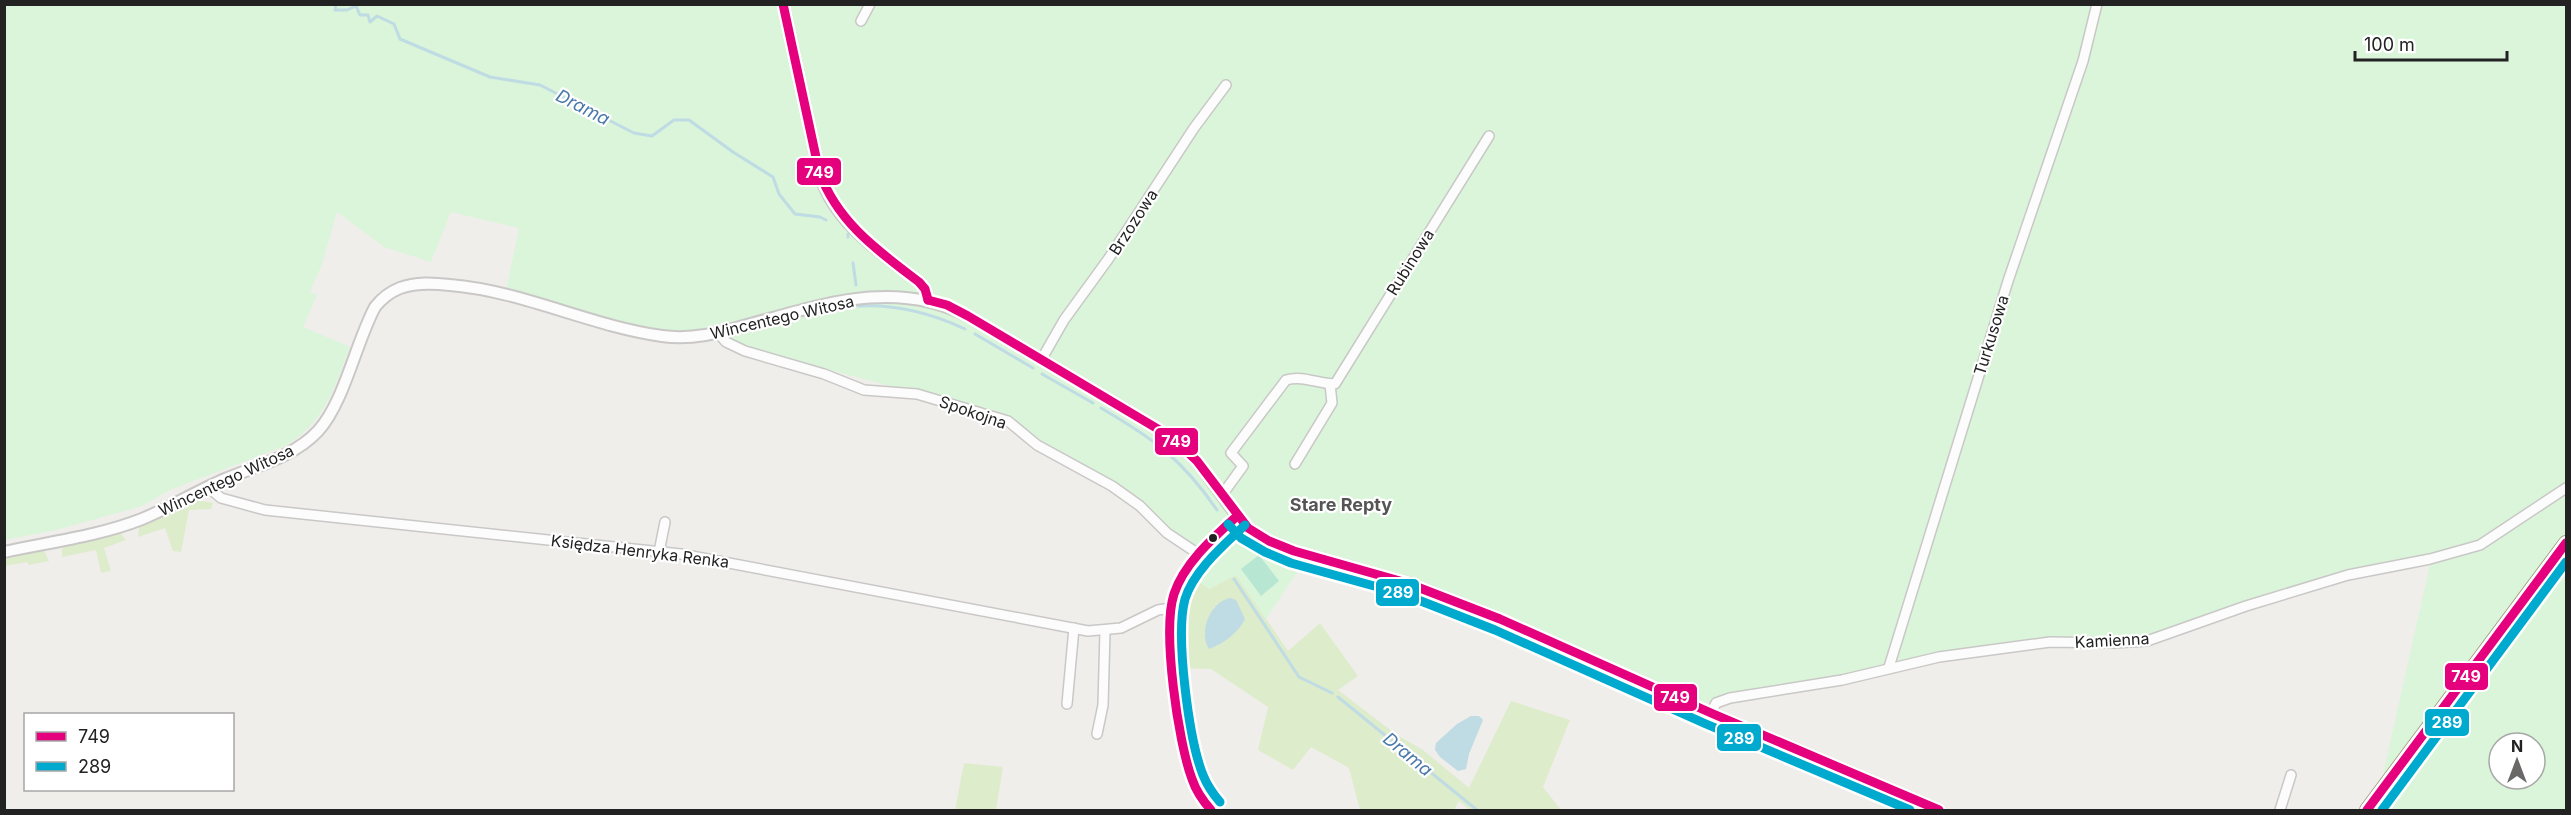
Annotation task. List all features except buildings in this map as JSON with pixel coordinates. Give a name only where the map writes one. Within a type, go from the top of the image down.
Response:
[{"type":"main road","points":[[2367,810],[2566,543]]},
{"type":"street","points":[[783,4],[819,171],[827,196],[833,206],[866,239],[920,282],[928,300]]},
{"type":"street","points":[[861,21],[870,4]]},
{"type":"street","name":"Turkusowa","points":[[1889,667],[2008,281],[2083,61],[2097,4]]},
{"type":"street","name":"Brzozowa","points":[[1045,362],[1044,355],[1064,320],[1109,258],[1194,128],[1226,85]]},
{"type":"street","name":"Rubinowa","points":[[1330,384],[1335,384],[1489,136]]},
{"type":"street","name":"Wincentego Witosa","points":[[4,552],[118,527],[287,454],[318,431],[333,407],[375,307],[385,296],[402,287],[422,283],[473,288],[564,310],[640,333],[682,338],[718,333],[832,302],[868,297],[904,296],[947,305],[968,316],[1173,438],[1197,461],[1248,528],[1269,541],[1294,551],[1407,583],[1472,608],[1939,810]]},
{"type":"street","name":"Spokojna","points":[[718,333],[726,342],[745,351],[824,374],[864,390],[917,394],[1008,421],[1037,445],[1112,486],[1140,506],[1167,533],[1200,555]]},
{"type":"street","points":[[1222,495],[1242,466],[1231,453],[1286,380],[1294,378],[1330,384],[1332,403],[1295,464]]},
{"type":"street","name":"Księdza Henryka Renka","points":[[208,487],[221,498],[265,510],[659,552],[723,561],[1074,628],[1105,631],[1121,628],[1158,610],[1171,608]]},
{"type":"street","name":"Kamienna","points":[[1711,713],[1716,703],[1730,698],[1842,680],[1889,667],[1939,657],[2050,642],[2147,641],[2246,606],[2348,575],[2430,559],[2480,545],[2566,488]]},
{"type":"street","points":[[1211,810],[1194,786],[1180,728],[1172,653],[1171,608],[1173,595],[1200,555],[1237,516]]},
{"type":"street","points":[[659,552],[665,522]]},
{"type":"street","points":[[1066,704],[1074,628]]},
{"type":"street","points":[[1098,734],[1103,705],[1105,631]]},
{"type":"street","points":[[2280,810],[2291,775]]},
{"type":"green space","points":[[4,5],[2566,5],[2566,810],[2375,810],[2430,564],[2311,588],[2158,639],[2043,645],[1982,651],[1861,676],[1703,703],[1593,656],[1292,546],[1268,549],[1304,562],[1266,619],[1236,575],[1209,589],[1195,578],[1211,556],[1202,557],[1098,478],[1014,429],[940,399],[731,344],[652,331],[506,291],[519,228],[451,212],[431,262],[384,247],[337,212],[322,264],[310,292],[317,295],[303,327],[350,347],[327,402],[311,425],[300,435],[287,445],[170,490],[142,506],[56,530],[5,540]]},
{"type":"green space","points":[[188,501],[213,503],[211,509],[189,510],[181,552],[173,551],[165,528],[138,537],[139,524]]},
{"type":"green space","points":[[118,531],[126,540],[104,548],[111,571],[101,573],[96,550],[62,557],[62,549],[68,544]]},
{"type":"green space","points":[[44,550],[49,561],[5,566],[5,559]]},
{"type":"green space","points":[[1259,555],[1279,581],[1261,596],[1241,569]]},
{"type":"green space","points":[[1236,575],[1288,651],[1320,623],[1358,676],[1338,690],[1397,735],[1423,750],[1469,788],[1511,701],[1570,720],[1543,787],[1561,810],[1470,810],[1459,801],[1454,810],[1360,810],[1349,768],[1311,747],[1293,770],[1258,750],[1268,707],[1211,669],[1179,668],[1177,632],[1183,599],[1195,578],[1209,589]],"holes":[[[1214,607],[1240,610],[1245,619],[1204,634]]]},
{"type":"green space","points":[[964,763],[1003,767],[996,810],[955,810]]},
{"type":"water","points":[[1230,598],[1236,600],[1245,619],[1230,637],[1209,649],[1205,634],[1208,619],[1217,605]]},
{"type":"water","points":[[1471,716],[1479,716],[1483,720],[1469,754],[1466,769],[1458,771],[1440,757],[1435,750],[1436,743],[1457,724]]},
{"type":"waterway","name":"Drama","points":[[336,4],[335,10],[347,10],[356,6],[360,15],[368,15],[370,22],[377,16],[394,24],[400,39],[490,77],[540,85],[634,133],[652,136],[674,120],[689,120],[773,177],[779,194],[795,214],[820,217],[826,220]]},
{"type":"waterway","name":"Drama","points":[[853,263],[856,285]]},
{"type":"waterway","name":"Drama","points":[[858,306],[900,308],[939,318],[965,329]]},
{"type":"waterway","name":"Drama","points":[[975,334],[1033,368]]},
{"type":"waterway","name":"Drama","points":[[1042,374],[1093,403]]},
{"type":"waterway","name":"Drama","points":[[1101,408],[1152,440],[1179,463],[1217,510]]},
{"type":"waterway","name":"Drama","points":[[1234,579],[1299,677],[1332,693]]},
{"type":"waterway","name":"Drama","points":[[1338,697],[1477,810]]},
{"type":"transit line","name":"749","points":[[783,4],[819,171],[827,189],[836,206],[860,234],[919,282],[925,289],[928,300]]},
{"type":"transit line","name":"749","points":[[928,300],[947,305],[968,316],[1173,438],[1197,461],[1248,528],[1269,541],[1294,551],[1407,583],[1500,619],[1711,713],[1939,810]]},
{"type":"transit line","name":"749","points":[[1211,810],[1200,796],[1194,783],[1182,740],[1173,686],[1171,611],[1174,594],[1192,561],[1237,516]]},
{"type":"transit line","name":"289","points":[[1228,524],[1241,538],[1291,563],[1403,594],[1495,630],[1706,724],[1910,810]]},
{"type":"transit line","name":"289","points":[[1220,802],[1203,775],[1193,738],[1185,687],[1182,615],[1185,599],[1195,578],[1210,559],[1245,525]]},
{"type":"transit line","name":"749","points":[[2367,810],[2566,543]]},
{"type":"transit line","name":"289","points":[[2382,810],[2566,562]]},
{"type":"district","name":"Stare Repty","points":[[1341,504]]}]
